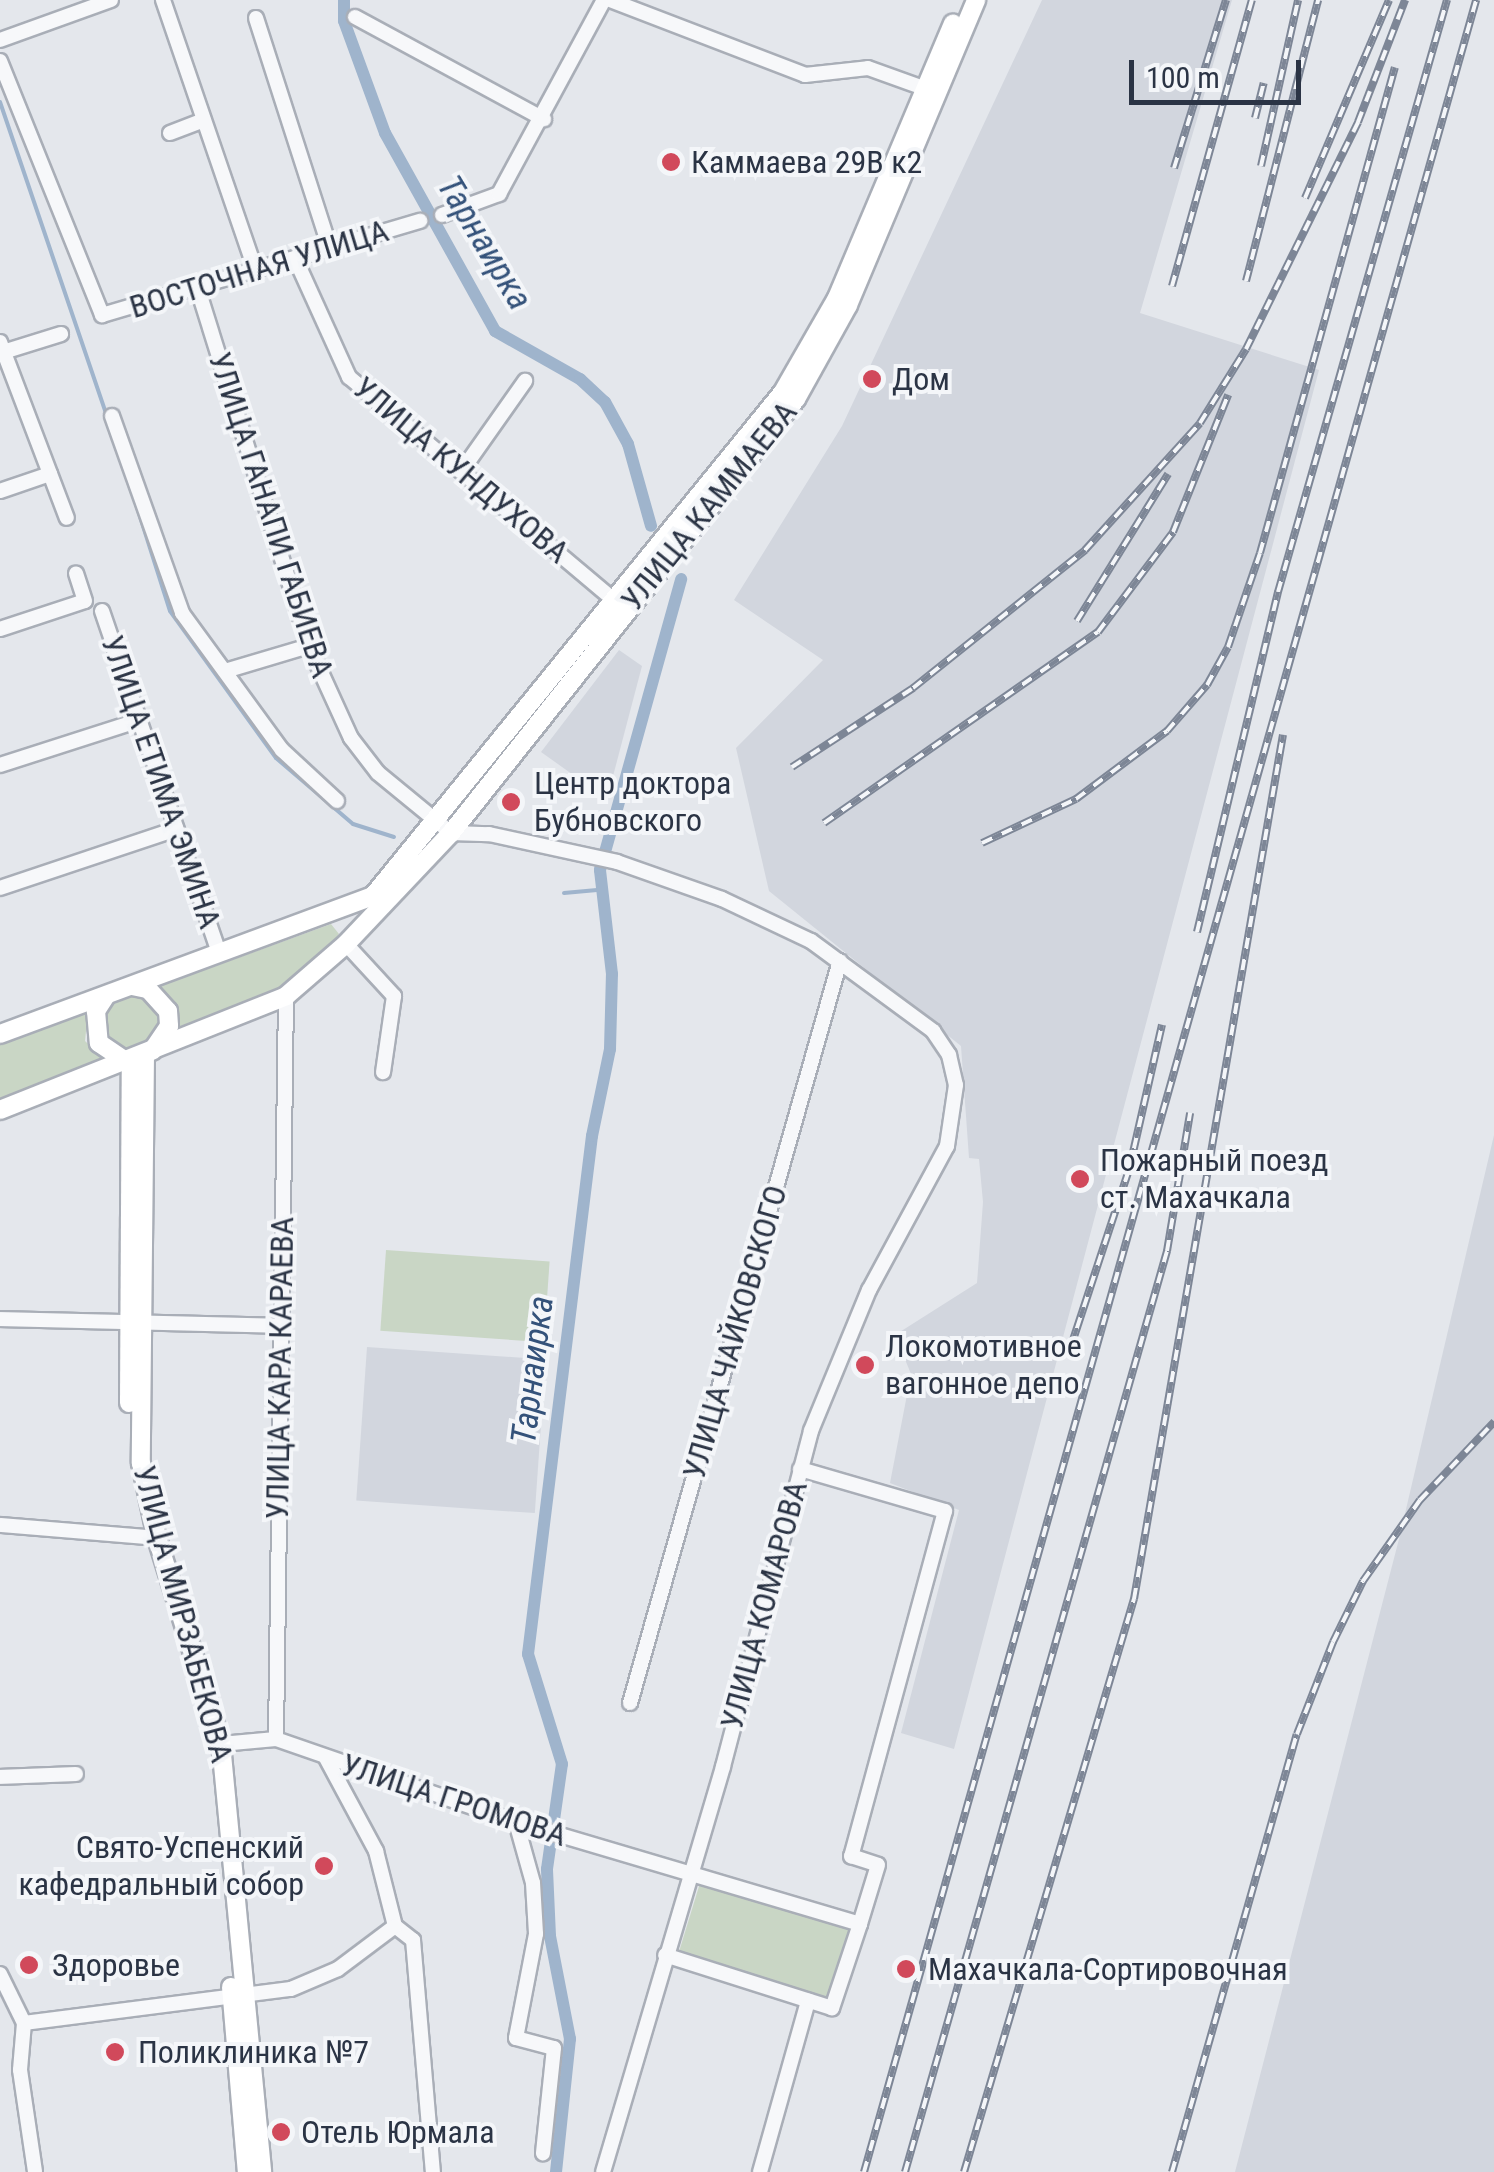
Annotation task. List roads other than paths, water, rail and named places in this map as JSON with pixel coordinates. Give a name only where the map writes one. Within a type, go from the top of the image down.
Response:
[{"type":"main road","name":"УЛИЦА КАММАЕВА","points":[[932,90],[963,0]]},
{"type":"main road","name":"УЛИЦА КАММАЕВА","points":[[0,1110],[286,996],[346,944],[378,901],[445,828],[783,392],[836,298],[976,0]]},
{"type":"main road","points":[[0,1034],[220,953],[378,901]]},
{"type":"main road","points":[[105,996],[94,1027],[99,1043],[138,1056],[163,1040],[168,1011],[148,988],[132,986]]},
{"type":"main road","name":"УЛИЦА МИРЗАБЕКОВА","points":[[138,1056],[130,1464],[210,1746],[237,1993],[262,2172]]},
{"type":"main road","name":"УЛИЦА МИРЗАБЕКОВА","points":[[152,1537],[221,1744],[247,2172]]},
{"type":"street","points":[[63,0],[69,16]]},
{"type":"street","points":[[0,40],[111,0]]},
{"type":"street","points":[[162,0],[255,269]]},
{"type":"street","points":[[442,215],[499,194],[607,0],[804,75],[868,68],[932,90]]},
{"type":"street","points":[[356,17],[544,119]]},
{"type":"street","points":[[256,18],[330,248]]},
{"type":"street","name":"ВОСТОЧНАЯ УЛИЦА","points":[[0,61],[98,313],[420,221]]},
{"type":"street","points":[[170,132],[204,120]]},
{"type":"street","name":"УЛИЦА КУНДУХОВА","points":[[295,258],[349,378],[463,469],[621,605]]},
{"type":"street","name":"УЛИЦА ГАНАПИ ГАБИЕВА","points":[[198,286],[309,646],[352,738],[378,774],[445,828]]},
{"type":"street","points":[[62,334],[1,349],[67,518]]},
{"type":"street","points":[[463,469],[525,381]]},
{"type":"street","points":[[112,416],[182,613],[282,750],[336,801]]},
{"type":"street","points":[[0,490],[50,474]]},
{"type":"street","name":"УЛИЦА ЕТИМА ЭМИНА","points":[[0,629],[85,601],[76,573]]},
{"type":"street","name":"УЛИЦА ЕТИМА ЭМИНА","points":[[102,611],[220,953]]},
{"type":"street","points":[[224,672],[309,646]]},
{"type":"street","points":[[0,764],[140,720]]},
{"type":"street","points":[[445,828],[618,862],[722,899],[840,961]]},
{"type":"street","points":[[0,888],[176,830]]},
{"type":"street","points":[[346,944],[394,996],[383,1072]]},
{"type":"street","name":"УЛИЦА КОМАРОВА","points":[[602,2172],[687,1871],[723,1767],[800,1468],[839,1356],[947,1146],[956,1086],[949,1055],[933,1030],[840,961]]},
{"type":"street","name":"УЛИЦА ЧАЙКОВСКОГО","points":[[630,1702],[840,961]]},
{"type":"street","name":"УЛИЦА КАРА КАРАЕВА","points":[[276,1740],[286,996]]},
{"type":"street","points":[[0,1319],[135,1318],[282,1326]]},
{"type":"street","points":[[665,1955],[832,2008],[878,1866],[851,1856],[945,1511],[800,1468]]},
{"type":"street","points":[[0,1525],[152,1537]]},
{"type":"street","name":"УЛИЦА ГРОМОВА","points":[[221,1744],[276,1740],[537,1829],[860,1924]]},
{"type":"street","points":[[326,1758],[376,1851],[395,1926],[413,1940],[433,2172]]},
{"type":"street","points":[[0,1778],[76,1774]]},
{"type":"street","points":[[516,1822],[533,1882],[536,1934],[516,2038],[554,2048],[543,2152]]},
{"type":"street","points":[[24,2023],[291,1989],[338,1969],[395,1926]]},
{"type":"street","points":[[0,1974],[24,2023],[20,2070],[35,2172]]},
{"type":"street","points":[[760,2172],[808,2000]]},
{"type":"waterway","name":"Тарнаирка","points":[[344,0],[344,21],[385,133],[495,331],[580,379],[605,402],[628,444],[651,526]]},
{"type":"waterway","points":[[0,102],[132,490]]},
{"type":"waterway","points":[[136,504],[170,611],[276,758],[353,824],[394,837]]},
{"type":"waterway","name":"Тарнаирка","points":[[556,2172],[570,2039],[550,1936],[547,1869],[562,1764],[528,1654],[592,1136],[610,1049],[612,974],[600,870],[681,579]]},
{"type":"waterway","points":[[564,893],[600,890]]},
{"type":"railway","points":[[1174,168],[1226,0]]},
{"type":"railway","points":[[1172,286],[1252,0]]},
{"type":"railway","points":[[1261,166],[1298,0]]},
{"type":"railway","points":[[1246,281],[1318,0]]},
{"type":"railway","points":[[1305,198],[1389,0]]},
{"type":"railway","points":[[792,767],[913,688],[1085,550],[1200,423],[1246,349],[1358,122],[1405,0]]},
{"type":"railway","points":[[1197,932],[1278,592],[1447,0]]},
{"type":"railway","points":[[864,2172],[1476,0]]},
{"type":"railway","points":[[982,843],[1076,799],[1167,731],[1207,685],[1228,647],[1260,553],[1395,67]]},
{"type":"railway","points":[[1255,118],[1264,83]]},
{"type":"railway","points":[[824,823],[1098,632],[1173,532],[1228,395]]},
{"type":"railway","points":[[1077,621],[1168,474]]},
{"type":"railway","points":[[964,2172],[1134,1599],[1283,735]]},
{"type":"railway","points":[[1070,1349],[1129,1170],[1162,1025]]},
{"type":"railway","points":[[905,2172],[1167,1251],[1190,1113]]},
{"type":"railway","points":[[1172,2172],[1297,1734],[1333,1642],[1363,1581],[1420,1500],[1494,1422]]},
{"type":"place","name":"Каммаева 29В к2","points":[[671,162]]},
{"type":"place","name":"Дом","points":[[872,379]]},
{"type":"place","name":"Центр доктора Бубновского","points":[[511,802]]},
{"type":"place","name":"Пожарный поезд ст. Махачкала","points":[[1080,1179]]},
{"type":"place","name":"Локомотивное вагонное депо","points":[[865,1365]]},
{"type":"place","name":"Свято-Успенский кафедральный собор","points":[[324,1866]]},
{"type":"place","name":"Здоровье","points":[[29,1965]]},
{"type":"place","name":"Махачкала-Сортировочная","points":[[906,1969]]},
{"type":"place","name":"Поликлиника №7","points":[[115,2052]]},
{"type":"place","name":"Отель Юрмала","points":[[281,2132]]}]
